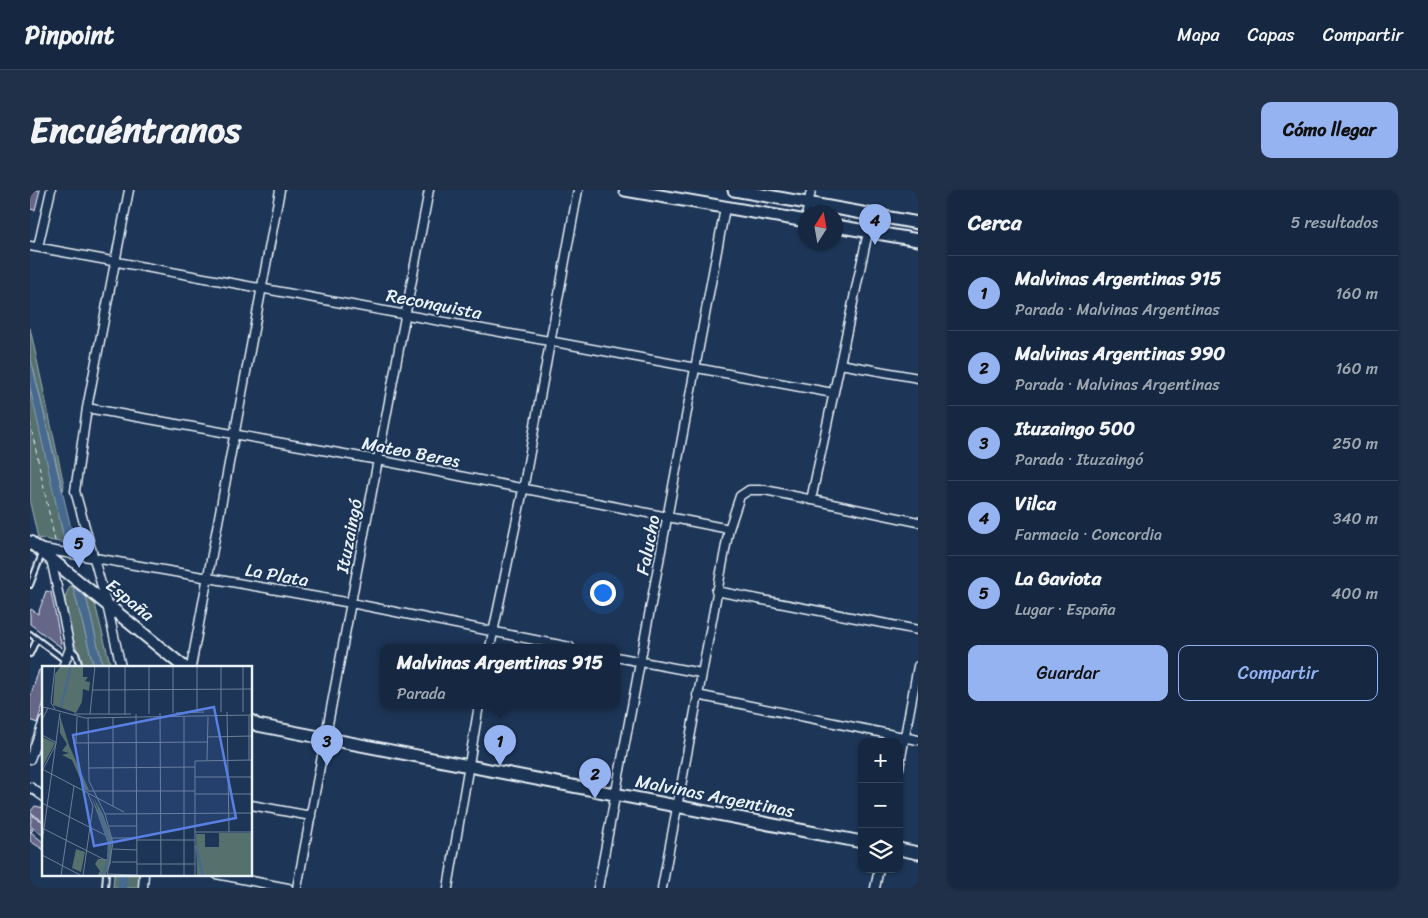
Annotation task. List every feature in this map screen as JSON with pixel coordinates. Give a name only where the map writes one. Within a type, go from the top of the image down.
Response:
[{"type":"street","points":[[34,246],[51,190]]},
{"type":"street","points":[[121,666],[107,604],[75,491],[87,408],[129,190]]},
{"type":"street","points":[[191,666],[280,190]]},
{"type":"street","name":"Ituzaingó","points":[[298,888],[429,190]]},
{"type":"street","points":[[490,644],[523,490],[578,190]]},
{"type":"street","points":[[625,190],[798,220]]},
{"type":"street","points":[[734,190],[798,206]]},
{"type":"street","points":[[808,205],[811,190]]},
{"type":"street","name":"Falucho","points":[[598,888],[697,367],[724,208]]},
{"type":"street","points":[[843,213],[918,223]]},
{"type":"street","points":[[843,227],[918,240]]},
{"type":"street","points":[[811,500],[868,232]]},
{"type":"street","name":"Reconquista","points":[[34,246],[551,342],[833,392]]},
{"type":"street","points":[[840,364],[918,378]]},
{"type":"street","name":"Mateo Beres","points":[[87,408],[378,460],[729,529]]},
{"type":"street","points":[[662,888],[716,591],[729,529],[740,496],[749,490],[765,490],[918,522]]},
{"type":"street","points":[[44,550],[70,648],[65,664]]},
{"type":"street","name":"La Plata","points":[[44,550],[94,556],[351,603],[555,644]]},
{"type":"street","name":"España","points":[[44,550],[183,666]]},
{"type":"street","points":[[716,591],[918,630]]},
{"type":"street","points":[[620,658],[701,673]]},
{"type":"street","points":[[903,750],[918,666]]},
{"type":"street","points":[[697,695],[918,740]]},
{"type":"street","points":[[448,888],[478,709]]},
{"type":"street","name":"Malvinas Argentinas","points":[[253,723],[467,767],[858,841]]},
{"type":"street","points":[[30,759],[42,726]]},
{"type":"street","points":[[30,787],[42,796]]},
{"type":"street","points":[[252,805],[311,816]]},
{"type":"street","points":[[903,851],[918,853]]},
{"type":"street","points":[[875,888],[878,873]]},
{"type":"street","points":[[226,876],[288,888]]},
{"type":"lane","points":[[30,585],[44,550]]},
{"type":"lane","points":[[30,634],[65,664]]},
{"type":"lane","points":[[30,654],[37,639]]},
{"type":"lane","points":[[70,648],[76,654],[80,666]]},
{"type":"path","points":[[30,422],[44,550]]},
{"type":"green space","points":[[30,328],[64,485],[63,491],[30,355]]},
{"type":"green space","points":[[30,388],[65,543],[38,538],[30,503]]},
{"type":"green space","points":[[70,586],[73,587],[94,666],[82,666],[68,626],[65,607],[66,596]]},
{"type":"green space","points":[[86,597],[95,604],[111,666],[103,666]]},
{"type":"green space","points":[[114,876],[142,876],[140,888],[113,888]]},
{"type":"water","points":[[30,355],[75,545],[65,543],[30,388]]},
{"type":"water","points":[[73,587],[86,597],[103,666],[94,666]]},
{"type":"building","points":[[30,190],[40,190],[35,210],[30,209]]},
{"type":"building","points":[[46,591],[51,592],[62,648],[30,624],[30,611],[31,609],[38,614]]},
{"type":"building","points":[[39,670],[42,671],[42,708],[37,723],[30,720],[30,697]]},
{"type":"building","points":[[35,806],[42,808],[42,821],[30,812]]},
{"type":"building","points":[[32,813],[33,816],[42,821],[42,835],[30,826]]},
{"type":"building","points":[[30,828],[33,830],[31,832],[42,841],[42,849],[30,841]]},
{"type":"waterway","points":[[122,888],[123,876]]},
{"type":"place","name":"Vilca","points":[[875,245]]},
{"type":"place","name":"La Gaviota","points":[[79,568]]},
{"type":"place","name":"Ituzaingo 500","points":[[327,766]]},
{"type":"place","name":"Malvinas Argentinas 915","points":[[500,766]]},
{"type":"place","name":"Malvinas Argentinas 990","points":[[595,799]]}]
